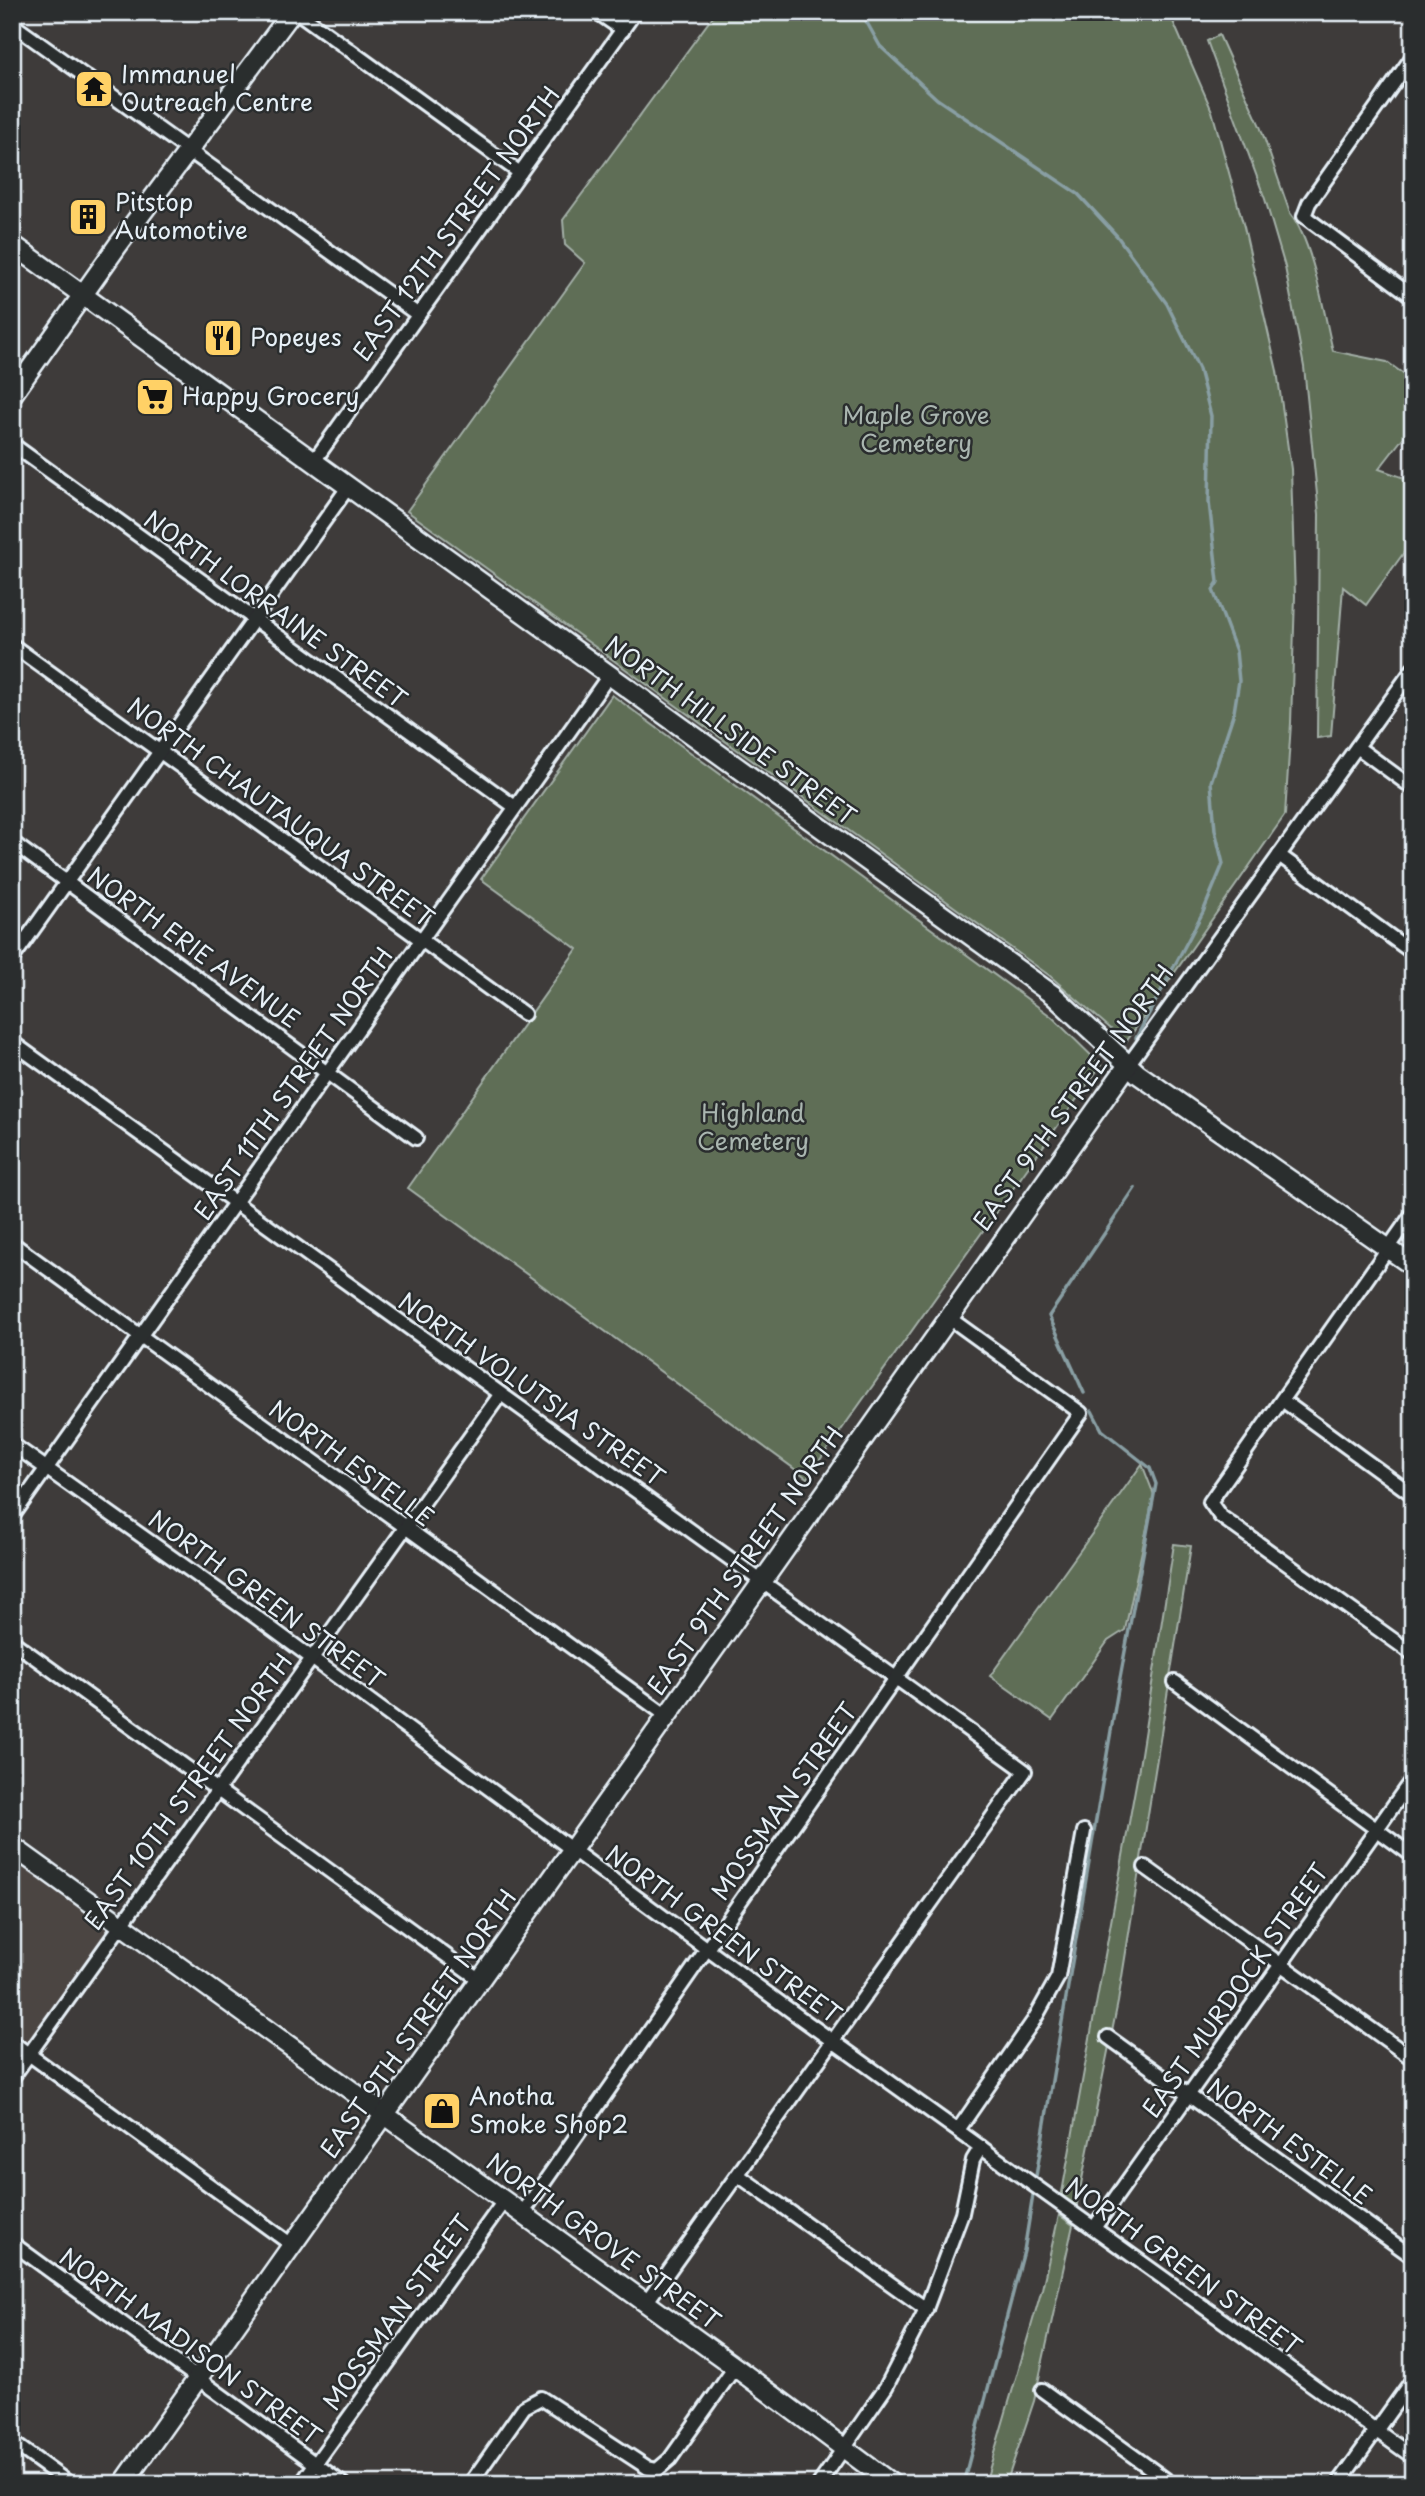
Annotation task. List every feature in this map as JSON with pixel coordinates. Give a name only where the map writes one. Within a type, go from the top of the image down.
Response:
[{"type":"street","points":[[12,396],[189,148],[295,12],[520,173]]},
{"type":"street","points":[[597,12],[622,30]]},
{"type":"street","name":"EAST 12TH STREET NORTH","points":[[314,461],[635,12]]},
{"type":"street","points":[[12,24],[189,148],[417,314]]},
{"type":"street","points":[[1413,56],[1309,203],[1304,216],[1413,297]]},
{"type":"street","name":"NORTH HILLSIDE STREET","points":[[12,244],[1053,995],[1128,1065],[1184,1108],[1413,1266]]},
{"type":"street","name":"NORTH LORRAINE STREET","points":[[12,444],[515,807]]},
{"type":"street","points":[[12,959],[349,486]]},
{"type":"street","name":"NORTH CHAUTAUQUA STREET","points":[[12,645],[524,1014]]},
{"type":"street","name":"EAST 9TH STREET NORTH","points":[[123,2484],[948,1317],[1413,669]]},
{"type":"street","name":"EAST 11TH STREET NORTH","points":[[12,1517],[610,674]]},
{"type":"street","points":[[1357,747],[1413,788]]},
{"type":"street","name":"NORTH ERIE AVENUE","points":[[12,842],[416,1138]]},
{"type":"street","points":[[1279,855],[1413,953]]},
{"type":"street","name":"NORTH VOLUTSIA STREET","points":[[12,1042],[500,1395],[764,1580],[1025,1771],[833,2042]]},
{"type":"street","points":[[1413,1213],[1210,1502],[1220,1516],[1413,1654]]},
{"type":"street","name":"NORTH ESTELLE","points":[[12,1243],[667,1716]]},
{"type":"street","name":"MOSSMAN STREET","points":[[522,2214],[1080,1413],[948,1317]]},
{"type":"street","name":"EAST 10TH STREET NORTH","points":[[12,2078],[215,1790],[500,1395]]},
{"type":"street","points":[[1282,1400],[1413,1495]]},
{"type":"street","name":"NORTH GREEN STREET","points":[[12,1444],[311,1658],[833,2042],[1413,2457]]},
{"type":"street","points":[[12,1641],[480,1980]]},
{"type":"street","points":[[1175,1682],[1413,1856]]},
{"type":"street","name":"EAST MURDOCK STREET","points":[[1094,2228],[1413,1778]]},
{"type":"street","points":[[958,2130],[1034,2020],[1058,1977],[1083,1837]]},
{"type":"street","name":"NORTH GROVE STREET","points":[[12,1846],[735,2367],[892,2484]]},
{"type":"street","points":[[1145,1867],[1413,2059]]},
{"type":"street","name":"NORTH ESTELLE","points":[[1108,2036],[1413,2257]]},
{"type":"street","points":[[12,2042],[292,2245]]},
{"type":"street","points":[[646,2303],[833,2042]]},
{"type":"street","points":[[819,2484],[886,2387],[926,2309],[962,2213],[973,2160],[981,2147]]},
{"type":"street","points":[[738,2175],[926,2309]]},
{"type":"street","name":"MOSSMAN STREET","points":[[301,2484],[504,2201]]},
{"type":"street","name":"NORTH MADISON STREET","points":[[12,2243],[342,2484]]},
{"type":"street","points":[[470,2484],[524,2407],[541,2398],[648,2468],[657,2470],[670,2459],[735,2367]]},
{"type":"street","points":[[1338,2484],[1413,2379]]},
{"type":"street","points":[[1042,2390],[1172,2484]]},
{"type":"street","points":[[12,2442],[70,2484]]},
{"type":"shaded area","points":[[12,1855],[108,1927],[108,1932],[27,2044],[12,2037]]},
{"type":"green space","name":"Maple Grove Cemetery","points":[[716,12],[1169,12],[1212,111],[1244,227],[1277,371],[1291,469],[1295,596],[1285,815],[1126,1042],[1050,976],[407,511],[585,263],[565,245],[563,220]]},
{"type":"green space","points":[[1219,35],[1260,126],[1290,213],[1305,241],[1317,279],[1333,351],[1387,362],[1413,381],[1413,425],[1379,469],[1413,481],[1413,540],[1366,605],[1343,587],[1331,736],[1317,738],[1319,514],[1304,367],[1285,267],[1265,199],[1207,41]]},
{"type":"green space","name":"Highland Cemetery","points":[[612,695],[1052,1017],[1101,1065],[807,1478],[408,1188],[577,949],[481,879]]},
{"type":"green space","points":[[1142,1464],[1154,1495],[1125,1630],[1108,1641],[1052,1720],[990,1676]]},
{"type":"green space","points":[[1174,1544],[1191,1546],[1118,2002],[1076,2209],[1061,2198],[1138,1773]]},
{"type":"green space","points":[[1059,2215],[1073,2225],[1034,2401],[1006,2484],[985,2484],[1042,2289]]},
{"type":"waterway","points":[[861,12],[880,46],[937,99],[1078,194],[1117,236],[1167,304],[1199,369],[1211,416],[1209,502],[1218,582],[1213,590],[1236,651],[1239,681],[1234,712],[1211,782],[1215,830],[1223,864],[1203,912],[1136,1038]]},
{"type":"waterway","points":[[1084,1393],[1049,1316],[1135,1188]]},
{"type":"waterway","points":[[1036,2176],[1118,1689],[1156,1484],[1150,1468],[1102,1430],[1092,1411]]},
{"type":"waterway","points":[[963,2484],[1024,2251],[1033,2195]]},
{"type":"place","name":"Immanuel Outreach Centre","points":[[94,89]]},
{"type":"place","name":"Pitstop Automotive","points":[[88,217]]},
{"type":"place","name":"Popeyes","points":[[223,338]]},
{"type":"place","name":"Happy Grocery","points":[[155,397]]},
{"type":"place","name":"Anotha Smoke Shop2","points":[[442,2111]]}]
